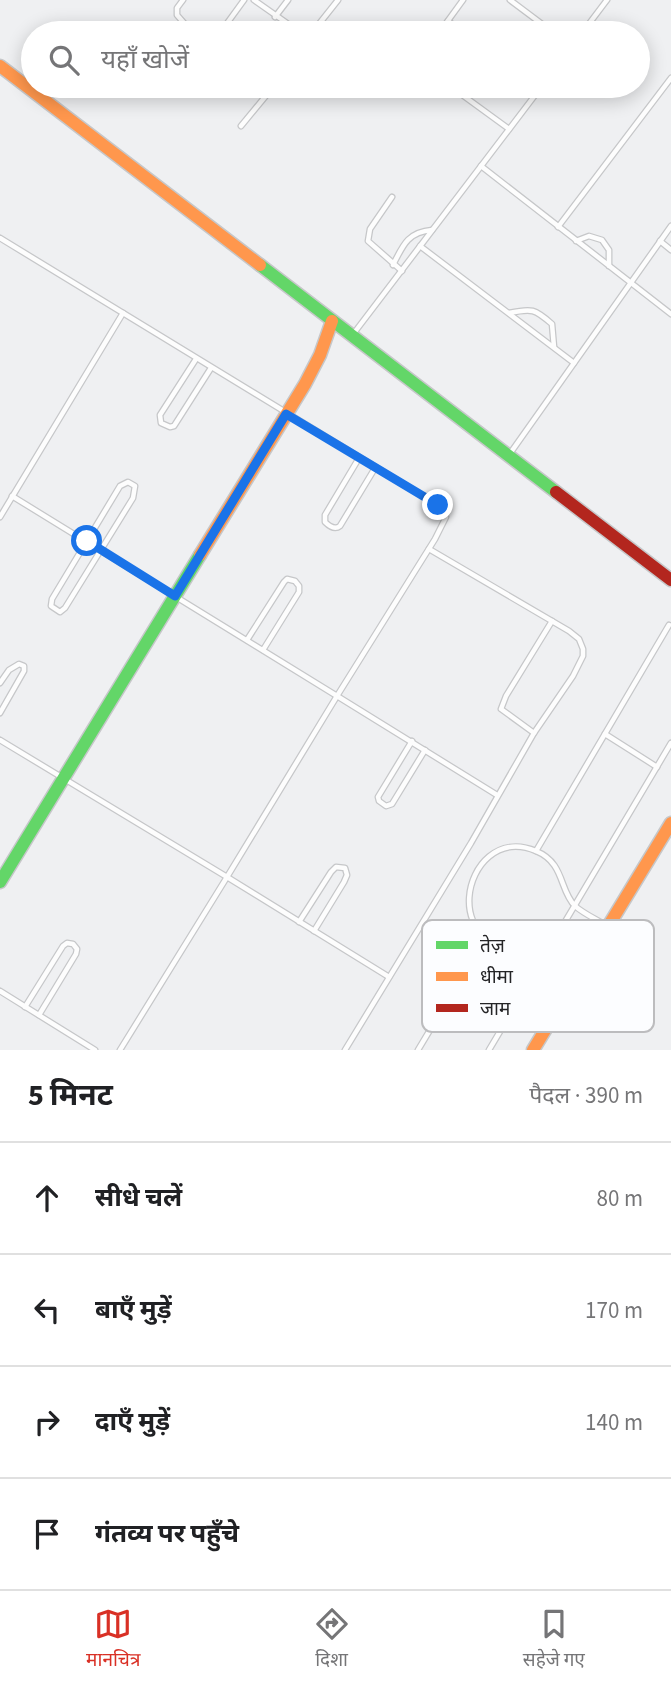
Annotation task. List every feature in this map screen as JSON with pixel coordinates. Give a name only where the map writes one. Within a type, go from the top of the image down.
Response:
[{"type":"street","points":[[0,65],[21,81]]},
{"type":"street","points":[[43,98],[671,580]]},
{"type":"street","points":[[0,882],[314,368],[332,321]]},
{"type":"street","points":[[612,920],[671,823]]},
{"type":"street","points":[[533,1050],[544,1032]]},
{"type":"lane","points":[[182,21],[177,15],[177,8],[183,0]]},
{"type":"lane","points":[[229,21],[244,0]]},
{"type":"lane","points":[[254,0],[282,21]]},
{"type":"lane","points":[[275,17],[288,0]]},
{"type":"lane","points":[[321,21],[338,0]]},
{"type":"lane","points":[[448,20],[463,0]]},
{"type":"lane","points":[[510,0],[538,21]]},
{"type":"lane","points":[[591,21],[607,0]]},
{"type":"lane","points":[[558,227],[671,78]]},
{"type":"lane","points":[[242,126],[264,98]]},
{"type":"lane","points":[[466,98],[509,129]]},
{"type":"lane","points":[[352,336],[531,98]]},
{"type":"lane","points":[[481,166],[671,314]]},
{"type":"lane","points":[[392,197],[370,229],[368,241],[402,271]]},
{"type":"lane","points":[[509,456],[671,226]]},
{"type":"lane","points":[[393,265],[413,234],[432,230]]},
{"type":"lane","points":[[576,241],[589,236],[602,240],[609,250],[609,267]]},
{"type":"lane","points":[[0,238],[444,511],[445,521],[429,549],[120,1050]]},
{"type":"lane","points":[[660,241],[671,250]]},
{"type":"lane","points":[[421,246],[574,363]]},
{"type":"lane","points":[[509,313],[528,309],[540,314],[552,324],[554,348]]},
{"type":"lane","points":[[0,517],[123,313]]},
{"type":"lane","points":[[196,359],[160,415],[161,423],[174,426],[211,368]]},
{"type":"lane","points":[[359,458],[325,516],[325,522],[329,526],[340,526],[376,468]]},
{"type":"lane","points":[[128,482],[133,484],[136,490],[133,498],[65,608],[60,612],[55,611],[51,606],[52,599],[87,541],[121,486],[128,482]]},
{"type":"lane","points":[[12,496],[497,795]]},
{"type":"lane","points":[[424,920],[534,733],[573,676],[584,653],[579,639],[429,549]]},
{"type":"lane","points":[[247,640],[284,582],[289,578],[295,581],[299,592],[263,650]]},
{"type":"lane","points":[[534,733],[501,709],[506,695],[552,621]]},
{"type":"lane","points":[[536,851],[669,625]]},
{"type":"lane","points":[[0,683],[12,666],[24,666],[24,671],[0,713]]},
{"type":"lane","points":[[605,734],[657,767]]},
{"type":"lane","points":[[0,740],[389,977]]},
{"type":"lane","points":[[412,741],[378,797],[386,806],[392,804],[425,750]]},
{"type":"lane","points":[[566,920],[671,743]]},
{"type":"lane","points":[[473,920],[468,908],[469,889],[475,874],[487,859],[503,850],[519,848],[536,851],[554,864],[574,906],[598,920]]},
{"type":"lane","points":[[299,922],[331,872],[336,867],[345,868],[347,875],[343,884],[314,931]]},
{"type":"lane","points":[[345,1050],[422,923]]},
{"type":"lane","points":[[25,1007],[63,946],[67,943],[73,944],[77,949],[76,954],[39,1015]]},
{"type":"lane","points":[[0,991],[95,1050]]},
{"type":"lane","points":[[418,1050],[429,1032]]},
{"type":"lane","points":[[489,1050],[499,1032]]},
{"type":"traffic: fast","points":[[260,265],[556,492]]},
{"type":"traffic: fast","points":[[0,882],[200,555]]},
{"type":"traffic: slow","points":[[0,66],[21,82]]},
{"type":"traffic: slow","points":[[42,98],[260,265]]},
{"type":"traffic: slow","points":[[200,555],[305,384],[320,355],[332,321]]},
{"type":"traffic: slow","points":[[612,920],[671,823]]},
{"type":"traffic: slow","points":[[533,1050],[544,1032]]},
{"type":"traffic: jam","points":[[556,492],[671,580]]},
{"type":"route","points":[[87,541],[175,596],[286,414],[438,505]]}]
